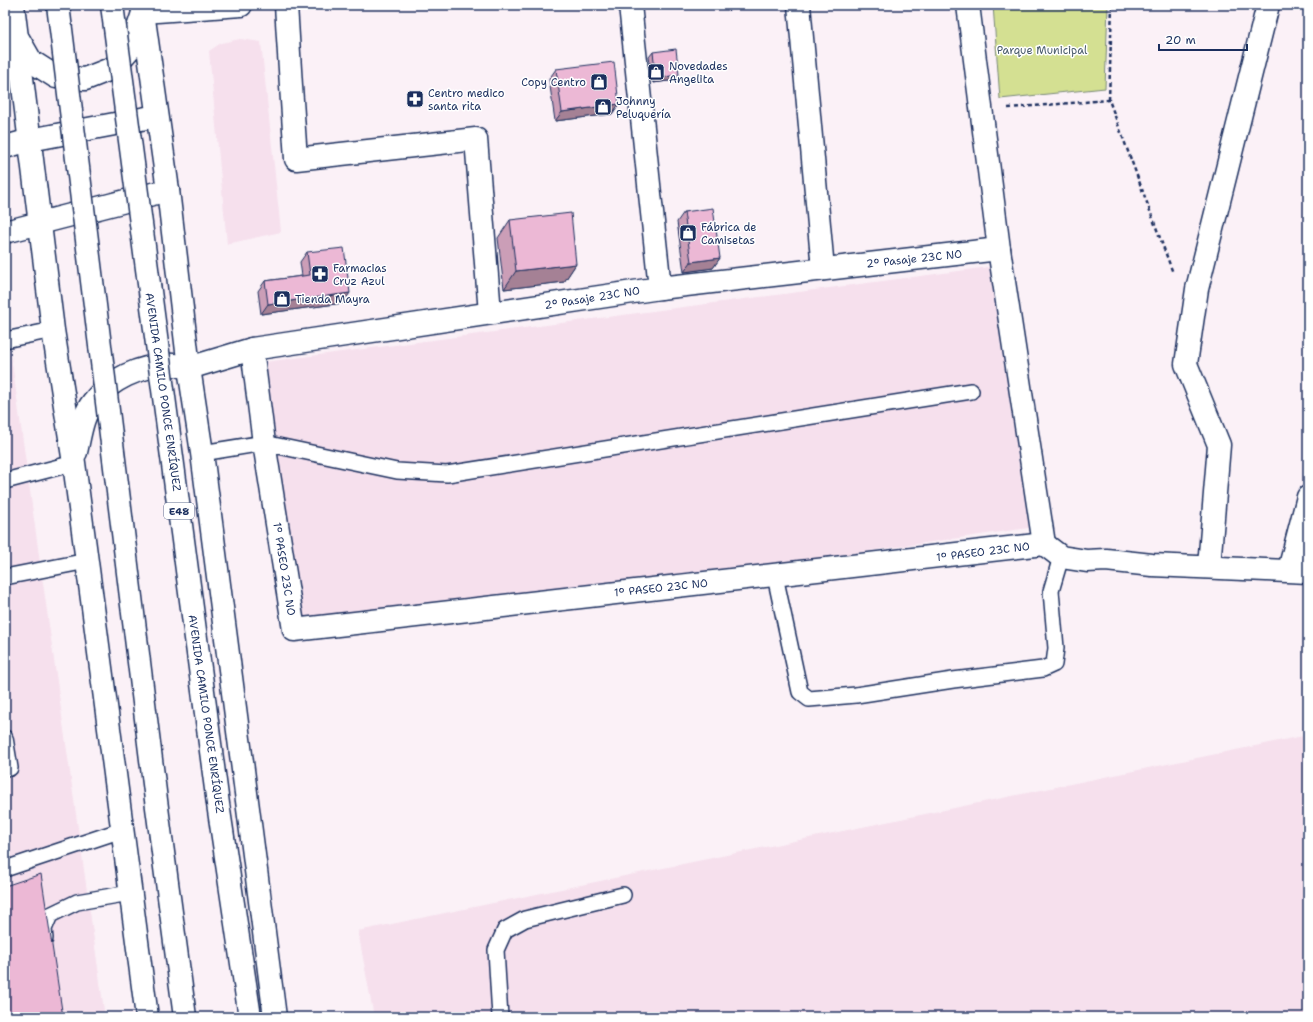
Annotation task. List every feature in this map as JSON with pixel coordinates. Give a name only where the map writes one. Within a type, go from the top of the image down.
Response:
[{"type":"street","points":[[13,5],[41,222],[53,330],[74,463],[147,1017]]},
{"type":"street","points":[[58,5],[156,800],[185,1017]]},
{"type":"street","name":"AVENIDA CAMILO PONCE ENRÍQUEZ","points":[[112,5],[218,804],[250,1017]]},
{"type":"street","points":[[17,36],[31,61],[56,77],[85,79],[113,68],[132,46],[143,9],[240,5]]},
{"type":"street","points":[[286,5],[296,159],[476,139],[490,313]]},
{"type":"street","points":[[630,5],[660,288]]},
{"type":"street","points":[[799,5],[823,269]]},
{"type":"street","points":[[968,5],[999,249],[1053,551]]},
{"type":"street","points":[[1209,566],[1219,445],[1186,364],[1200,277],[1268,5]]},
{"type":"street","name":"E48","points":[[143,9],[168,190],[189,368],[202,452],[275,1017]]},
{"type":"street","points":[[5,147],[30,140],[157,116]]},
{"type":"street","points":[[5,232],[168,190]]},
{"type":"street","name":"2º Pasaje 23C NO","points":[[189,368],[252,349],[660,288],[999,249]]},
{"type":"street","name":"1° PASEO 23C NO","points":[[252,349],[264,443],[294,630],[775,576],[1053,551],[1087,561],[1106,560],[1152,564],[1299,571]]},
{"type":"street","points":[[74,463],[82,423],[93,402],[112,383],[126,375],[152,367],[170,364],[189,368]]},
{"type":"street","points":[[1299,571],[1308,497]]},
{"type":"lane","points":[[5,340],[53,330]]},
{"type":"lane","points":[[202,452],[264,443],[397,471],[447,474],[971,391]]},
{"type":"lane","points":[[5,481],[74,463]]},
{"type":"lane","points":[[775,576],[800,692],[809,699],[856,695],[922,684],[1043,669],[1054,664],[1056,648],[1051,591],[1053,551]]},
{"type":"lane","points":[[5,577],[87,561]]},
{"type":"lane","points":[[5,738],[10,768]]},
{"type":"lane","points":[[5,869],[122,830]]},
{"type":"lane","points":[[47,952],[44,929],[50,915],[78,902],[130,893]]},
{"type":"lane","points":[[500,1017],[496,950],[505,930],[525,919],[623,895]]},
{"type":"path","points":[[1112,5],[1109,100],[1173,274],[1200,277]]},
{"type":"path","points":[[981,111],[1109,100]]},
{"type":"shaded area","points":[[240,39],[261,42],[281,232],[227,244],[209,51],[221,43]]},
{"type":"shaded area","points":[[989,267],[1029,528],[296,634],[265,362]]},
{"type":"shaded area","points":[[5,313],[38,548],[105,1017],[5,1017]]},
{"type":"shaded area","points":[[1308,735],[1308,1017],[374,1017],[358,931]]},
{"type":"green space","name":"Parque Municipal","points":[[993,5],[1108,5],[1105,88],[1000,99]]},
{"type":"building","points":[[676,49],[679,75],[656,78],[653,52]]},
{"type":"building","points":[[614,62],[619,104],[562,112],[556,69]]},
{"type":"building","points":[[713,208],[720,258],[691,262],[684,212]]},
{"type":"building","points":[[571,213],[576,264],[516,271],[510,220]]},
{"type":"building","points":[[344,248],[350,293],[268,304],[265,281],[310,275],[307,252]]},
{"type":"building","points":[[41,874],[63,1017],[5,1017],[5,886]]},
{"type":"place","name":"Novedades Angelita","points":[[656,72]]},
{"type":"place","name":"Copy Centro","points":[[599,82]]},
{"type":"place","name":"Centro medico santa rita","points":[[415,99]]},
{"type":"place","name":"Johnny Peluquería","points":[[603,107]]},
{"type":"place","name":"Fábrica de Camisetas","points":[[688,233]]},
{"type":"place","name":"Farmacias Cruz Azul","points":[[320,274]]},
{"type":"place","name":"Tienda Mayra","points":[[282,299]]}]
